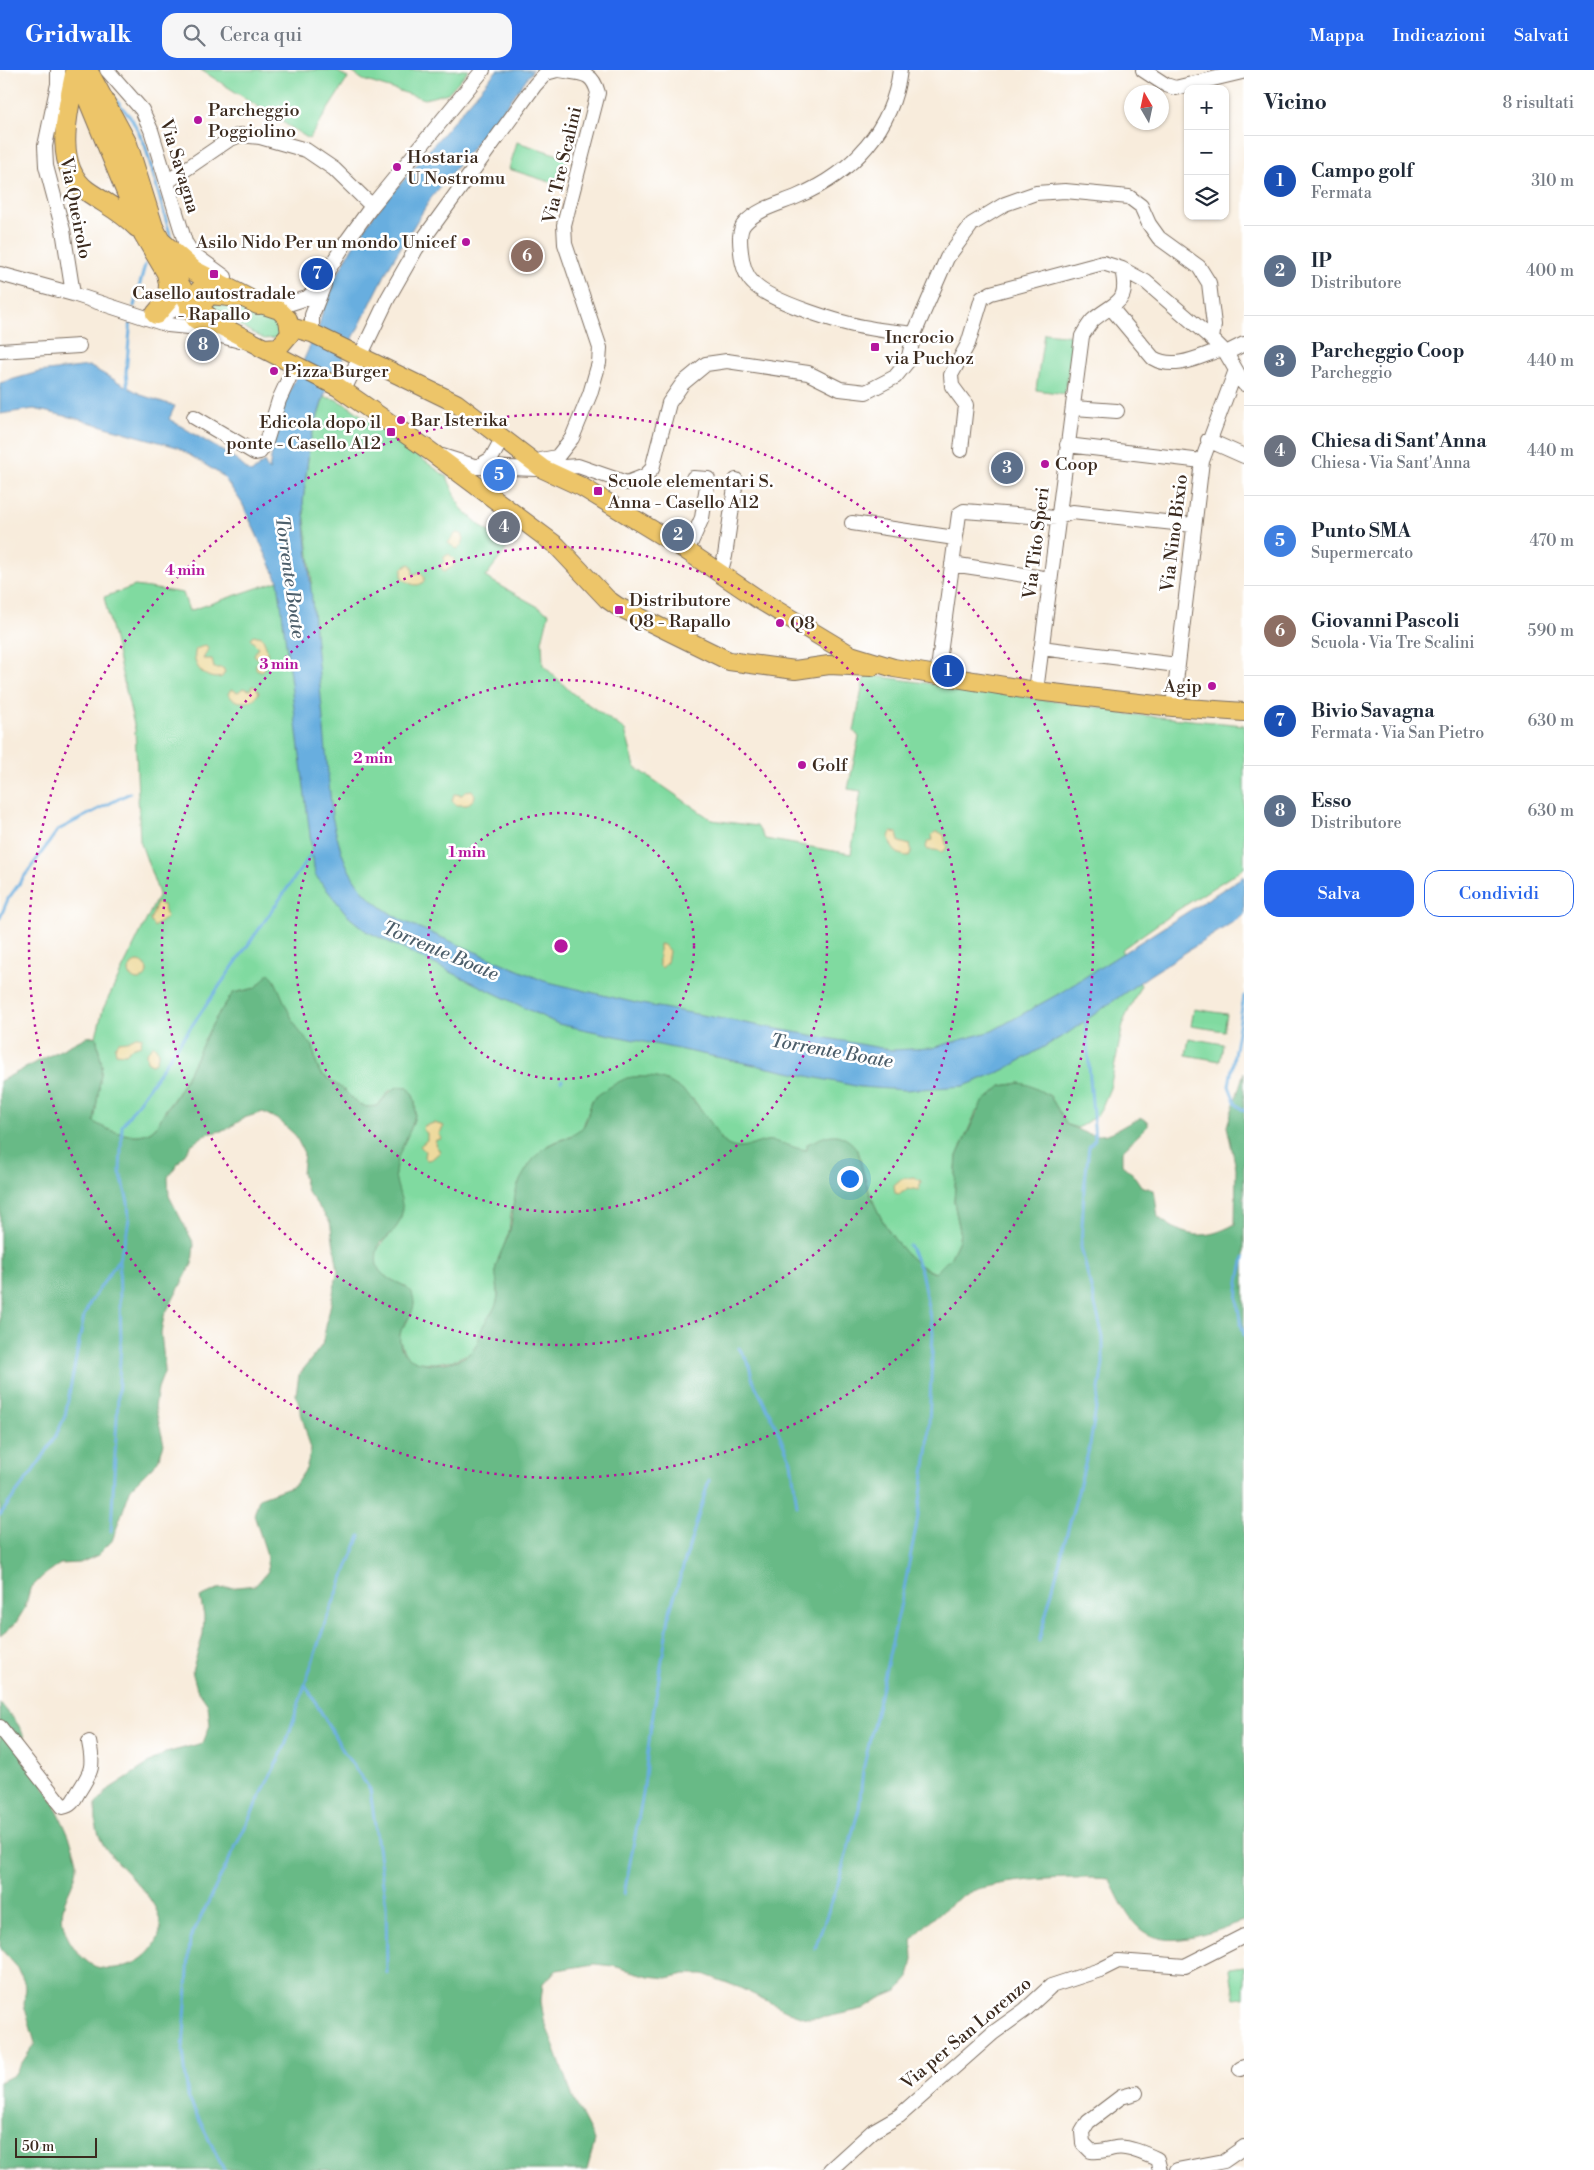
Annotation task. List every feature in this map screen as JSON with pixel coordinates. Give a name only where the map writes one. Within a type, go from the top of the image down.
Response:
[{"type":"highway","points":[[80,76],[66,130],[66,149],[77,182],[120,211],[145,225]]},
{"type":"highway","points":[[80,76],[127,144],[145,225],[155,252],[167,274],[169,284],[168,300],[142,314]]},
{"type":"highway","points":[[80,76],[88,124],[145,225],[167,249],[194,271],[259,304]]},
{"type":"highway","points":[[155,252],[170,267],[188,302]]},
{"type":"main road","points":[[221,326],[196,320],[189,309],[188,302],[200,290],[209,288],[284,314],[290,327],[289,337],[282,346],[269,349],[260,347]]},
{"type":"main road","points":[[259,304],[216,294],[204,299],[202,306],[204,314],[221,326],[339,388],[430,451],[557,546],[607,599],[617,606],[729,661],[795,670],[829,665],[894,668]]},
{"type":"main road","points":[[290,327],[312,333],[456,403],[544,469],[582,486],[835,646],[851,654],[894,668],[1036,691],[1173,707],[1244,712]]},
{"type":"street","name":"Via Savagna","points":[[107,70],[142,110],[151,130],[179,227],[192,253],[210,268],[258,295],[259,304]]},
{"type":"street","points":[[259,304],[307,298],[314,292],[372,206],[483,70]]},
{"type":"street","points":[[339,388],[355,354],[416,249],[535,85],[546,74],[558,70]]},
{"type":"street","name":"Via Tre Scalini","points":[[557,457],[572,438],[600,363],[600,348],[596,331],[565,244],[564,225],[598,93],[595,81],[590,76],[558,70]]},
{"type":"street","points":[[900,70],[897,91],[883,125],[853,163],[827,182],[759,212],[743,225],[740,242],[742,265],[752,283],[765,293],[797,307],[851,324],[914,334]]},
{"type":"street","points":[[1143,70],[1166,85],[1175,88],[1242,74]]},
{"type":"street","name":"Via Queirolo","points":[[73,294],[63,230],[46,166],[46,146],[58,84],[80,76]]},
{"type":"street","points":[[167,182],[230,139],[240,135],[260,137],[306,150],[334,168],[372,206]]},
{"type":"street","points":[[526,457],[538,460],[557,457],[627,483],[645,476],[655,463],[669,403],[683,383],[706,364],[727,361],[808,372],[840,389],[866,392],[894,377],[908,361],[914,334],[947,258],[972,224],[1005,204],[1036,193],[1065,190],[1129,197],[1141,206],[1149,224],[1159,238],[1199,267],[1208,283],[1214,325],[1220,347]]},
{"type":"street","points":[[312,333],[312,315],[332,263]]},
{"type":"street","points":[[961,450],[966,405],[952,386],[951,374],[968,344],[982,298],[991,293],[1103,263],[1122,269],[1146,282],[1220,347],[1244,384]]},
{"type":"street","name":"Via Tito Speri","points":[[1036,691],[1082,336],[1092,320],[1112,309],[1120,299],[1125,285],[1122,269]]},
{"type":"street","points":[[0,274],[142,314],[168,325],[188,327],[260,347]]},
{"type":"street","points":[[290,327],[302,318],[320,295]]},
{"type":"street","points":[[142,314],[171,311],[188,302]]},
{"type":"street","points":[[1112,309],[1153,358],[1162,364],[1174,365],[1220,347],[1244,344]]},
{"type":"street","points":[[0,351],[79,346]]},
{"type":"street","points":[[194,417],[238,444],[255,453],[260,452],[266,442],[278,400],[297,366]]},
{"type":"street","name":"Via Nino Bixio","points":[[1173,707],[1202,461],[1208,440],[1236,370]]},
{"type":"street","points":[[1074,408],[1116,411]]},
{"type":"street","points":[[477,467],[491,459],[502,439]]},
{"type":"street","points":[[1208,440],[1244,456]]},
{"type":"street","points":[[1068,446],[1202,461]]},
{"type":"street","points":[[430,451],[477,467],[544,469],[578,466]]},
{"type":"street","points":[[687,551],[702,518],[708,480],[693,478]]},
{"type":"street","points":[[720,574],[725,556],[736,480]]},
{"type":"street","points":[[937,676],[955,538],[959,514],[964,511],[1057,518],[1072,512],[1193,525]]},
{"type":"street","points":[[852,523],[955,538]]},
{"type":"street","points":[[952,564],[1050,579]]},
{"type":"street","points":[[829,665],[833,661],[835,646]]},
{"type":"street","points":[[1041,648],[1177,665]]},
{"type":"street","points":[[0,1727],[63,1807],[73,1803],[89,1778],[92,1759],[90,1742]]},
{"type":"street","name":"Via per San Lorenzo","points":[[834,2165],[873,2132],[899,2116],[992,2033],[1024,2010],[1050,1986],[1100,1970],[1118,1961],[1185,1966],[1244,1936]]},
{"type":"street","points":[[1136,2092],[1120,2096],[1088,2122],[1082,2132],[1083,2143],[1091,2152],[1104,2152],[1116,2147],[1137,2150],[1157,2159],[1160,2170]]},
{"type":"street","points":[[1177,2170],[1224,2160],[1244,2147]]},
{"type":"green space","points":[[201,70],[335,70],[348,78],[309,139]]},
{"type":"green space","points":[[349,70],[469,70],[448,93],[425,99],[363,80]]},
{"type":"green space","points":[[517,142],[568,158],[559,185],[509,169]]},
{"type":"green space","points":[[228,299],[277,323],[281,327],[277,338],[264,339],[240,326],[213,315],[209,301]]},
{"type":"green space","points":[[1044,333],[1073,336],[1065,394],[1036,390]]},
{"type":"green space","points":[[324,397],[335,399],[350,407],[447,477],[461,508],[483,528],[509,546],[485,577],[549,613],[542,641],[543,665],[572,693],[625,730],[635,767],[712,820],[757,826],[765,839],[851,854],[861,791],[848,789],[859,737],[854,731],[864,678],[869,675],[1118,710],[1118,713],[1244,725],[1244,868],[1176,911],[1121,950],[1141,985],[1124,1020],[1110,1088],[1097,1115],[1078,1128],[1067,1125],[1050,1096],[1020,1083],[1001,1086],[976,1112],[957,1156],[954,1202],[960,1231],[959,1240],[951,1257],[936,1273],[921,1266],[907,1254],[884,1223],[868,1187],[859,1153],[797,1149],[768,1141],[738,1149],[728,1146],[693,1099],[592,1100],[583,1127],[577,1133],[548,1145],[533,1160],[518,1185],[511,1213],[509,1232],[496,1267],[498,1296],[496,1306],[483,1327],[472,1352],[454,1360],[435,1363],[415,1362],[406,1357],[399,1339],[401,1329],[407,1322],[414,1304],[405,1286],[385,1276],[375,1264],[378,1249],[393,1232],[395,1166],[415,1116],[414,1097],[408,1087],[390,1090],[377,1106],[367,1107],[358,1104],[344,1090],[320,1073],[313,1046],[299,1032],[273,977],[269,974],[256,988],[233,993],[212,1024],[179,1091],[154,1129],[145,1134],[130,1135],[106,1129],[94,1122],[102,1066],[96,1036],[103,1009],[159,894],[140,841],[135,729],[104,597],[135,586],[183,593],[189,611],[278,581],[312,583],[303,502],[310,441]]},
{"type":"green space","points":[[269,973],[273,977],[294,1023],[313,1046],[320,1073],[344,1090],[358,1104],[367,1107],[377,1106],[391,1091],[398,1087],[408,1087],[413,1097],[415,1116],[399,1155],[395,1172],[402,1205],[401,1218],[395,1229],[379,1244],[376,1259],[378,1268],[384,1275],[407,1288],[412,1294],[413,1309],[402,1327],[400,1335],[401,1347],[407,1356],[429,1364],[454,1361],[465,1356],[477,1344],[483,1326],[497,1300],[496,1266],[510,1230],[519,1181],[528,1166],[538,1154],[551,1144],[578,1132],[585,1123],[594,1098],[627,1078],[649,1077],[669,1082],[678,1087],[694,1101],[722,1140],[734,1148],[744,1148],[770,1141],[807,1150],[807,1144],[821,1138],[836,1135],[847,1139],[858,1151],[867,1187],[889,1232],[910,1258],[922,1267],[935,1273],[951,1257],[959,1240],[960,1231],[954,1202],[957,1156],[981,1104],[1001,1086],[1020,1083],[1029,1085],[1050,1096],[1067,1125],[1087,1133],[1105,1134],[1143,1118],[1148,1122],[1148,1126],[1122,1151],[1122,1165],[1133,1174],[1141,1186],[1154,1190],[1158,1217],[1177,1229],[1195,1235],[1214,1233],[1235,1224],[1236,1168],[1227,1126],[1244,1072],[1244,1921],[1203,1935],[1174,1940],[1160,1938],[1147,1934],[1136,1925],[1124,1909],[1109,1879],[1077,1878],[997,1884],[968,1893],[946,1908],[917,1934],[912,1940],[913,1959],[909,1978],[897,1991],[880,1998],[863,2009],[827,2017],[807,2018],[738,1987],[703,1974],[685,1974],[667,1978],[595,1964],[557,1970],[543,1983],[541,2001],[544,2020],[573,2098],[595,2141],[587,2170],[0,2170],[0,2082],[14,2075],[35,2043],[24,2005],[26,1987],[18,1968],[0,1948],[0,1703],[21,1730],[30,1762],[56,1808],[73,1846],[77,1865],[76,1874],[65,1901],[62,1918],[71,1943],[82,1957],[96,1967],[122,1967],[135,1962],[147,1954],[153,1947],[160,1933],[159,1919],[154,1906],[145,1893],[103,1844],[96,1825],[96,1804],[109,1789],[165,1753],[203,1743],[210,1725],[208,1705],[197,1689],[192,1671],[203,1635],[204,1616],[200,1597],[218,1589],[256,1585],[268,1571],[266,1552],[254,1515],[259,1498],[295,1485],[306,1469],[311,1450],[296,1394],[299,1375],[322,1345],[338,1270],[330,1222],[307,1191],[302,1173],[304,1153],[295,1135],[280,1121],[263,1112],[244,1118],[226,1130],[206,1134],[191,1145],[168,1177],[169,1196],[194,1244],[192,1264],[164,1316],[161,1333],[165,1370],[158,1388],[155,1407],[164,1444],[158,1461],[131,1488],[112,1541],[98,1555],[80,1563],[60,1564],[44,1575],[30,1589],[25,1608],[15,1624],[0,1636],[0,1081],[86,1037],[96,1036],[102,1066],[94,1122],[106,1129],[122,1134],[145,1134],[156,1126],[185,1081],[212,1024],[233,993],[256,988]]},
{"type":"green space","points":[[1194,1009],[1227,1014],[1224,1031],[1191,1026]]},
{"type":"green space","points":[[1189,1038],[1223,1044],[1220,1061],[1186,1055]]},
{"type":"green space","points":[[1244,1966],[1244,1998],[1234,1999],[1230,1968]]},
{"type":"sand","points":[[456,533],[462,534],[464,539],[461,546],[457,549],[448,543]]},
{"type":"sand","points":[[449,554],[454,559],[454,566],[444,572],[440,565],[444,562],[444,557]]},
{"type":"sand","points":[[409,564],[412,566],[413,575],[420,572],[424,576],[424,581],[419,585],[407,582],[402,578],[402,569]]},
{"type":"sand","points":[[253,635],[262,637],[267,649],[266,664],[262,671],[256,669],[256,664],[260,660],[254,655],[258,647],[250,639]]},
{"type":"sand","points":[[206,645],[208,649],[203,659],[212,659],[214,668],[223,668],[225,672],[222,677],[216,678],[205,675],[197,666],[195,661],[196,649]]},
{"type":"sand","points":[[252,686],[256,687],[259,692],[257,696],[249,701],[240,702],[231,698],[228,694],[231,689],[238,692],[243,688],[250,690]]},
{"type":"sand","points":[[472,790],[475,795],[474,799],[467,805],[457,805],[452,801],[454,794],[462,795],[466,791]]},
{"type":"sand","points":[[891,832],[897,833],[899,842],[910,845],[912,851],[909,856],[901,855],[893,848],[889,837]]},
{"type":"sand","points":[[935,832],[944,835],[947,848],[942,852],[928,850],[926,847],[928,841],[933,840],[932,835]]},
{"type":"sand","points":[[157,903],[163,905],[167,917],[154,927],[150,920]]},
{"type":"sand","points":[[659,944],[664,945],[669,951],[667,962],[662,968],[659,965]]},
{"type":"sand","points":[[138,962],[144,965],[147,971],[144,977],[138,980],[132,977],[129,971],[132,965]]},
{"type":"sand","points":[[138,1036],[142,1037],[141,1045],[131,1048],[126,1054],[116,1053],[115,1047],[119,1042],[128,1041]]},
{"type":"sand","points":[[154,1045],[159,1052],[156,1062],[152,1064],[147,1061],[146,1053]]},
{"type":"sand","points":[[434,1123],[444,1126],[439,1134],[441,1139],[436,1140],[435,1144],[440,1152],[432,1159],[427,1160],[424,1157],[425,1151],[420,1146],[427,1140],[427,1133],[423,1130],[424,1126]]},
{"type":"sand","points":[[914,1177],[921,1181],[919,1190],[908,1188],[900,1194],[895,1193],[894,1185],[901,1179]]},
{"type":"water","name":"Torrente Boate","points":[[497,70],[533,70],[501,113],[431,198],[390,265],[324,396],[310,441],[303,502],[332,816],[341,851],[354,878],[362,889],[386,911],[403,921],[544,981],[636,1003],[892,1050],[932,1048],[992,1031],[1060,993],[1244,876],[1244,915],[1150,975],[1068,1033],[1004,1070],[964,1086],[905,1090],[860,1087],[558,1024],[366,931],[349,917],[315,875],[278,581],[242,503],[223,476],[177,447],[74,418],[34,409],[0,414],[0,383],[39,372],[89,366],[144,396],[175,406],[169,419],[234,458],[251,473],[264,462],[269,471],[277,419],[319,326],[327,293],[352,248],[373,216]]},
{"type":"waterway","points":[[110,93],[132,119],[145,145],[171,238]]},
{"type":"waterway","points":[[134,306],[145,265]]},
{"type":"waterway","points":[[128,391],[126,372],[131,319]]},
{"type":"waterway","points":[[0,918],[8,899],[58,830],[130,793]]},
{"type":"waterway","points":[[0,1515],[36,1467],[59,1430],[65,1416],[84,1316],[90,1303],[119,1259],[129,1218],[128,1202],[120,1172],[122,1126],[314,850]]},
{"type":"waterway","points":[[1244,996],[1229,1086],[1236,1104],[1244,1111]]},
{"type":"waterway","points":[[1039,1641],[1090,1445],[1103,1364],[1103,1337],[1081,1247],[1084,1189],[1089,1147],[1095,1139],[1085,1017]]},
{"type":"waterway","points":[[815,1948],[837,1887],[859,1809],[863,1770],[903,1594],[917,1522],[928,1446],[933,1332],[921,1271],[909,1245]]},
{"type":"waterway","points":[[1244,1258],[1239,1279],[1238,1297],[1239,1315],[1244,1335]]},
{"type":"waterway","points":[[111,1531],[121,1341],[119,1259]]},
{"type":"waterway","points":[[739,1348],[748,1362],[753,1381],[791,1461],[797,1506]]},
{"type":"waterway","points":[[624,1894],[643,1794],[650,1733],[670,1611],[709,1480]]},
{"type":"waterway","points":[[224,2170],[188,2097],[183,2051],[190,1939],[285,1746],[325,1623],[360,1536]]},
{"type":"waterway","points":[[305,1684],[345,1754],[370,1789],[386,1905],[387,1973]]},
{"type":"place","name":"Parcheggio Poggiolino","points":[[198,120]]},
{"type":"place","name":"Hostaria U Nostromu","points":[[397,167]]},
{"type":"place","name":"Asilo Nido Per un mondo Unicef","points":[[466,242]]},
{"type":"place","name":"Giovanni Pascoli","points":[[527,256]]},
{"type":"place","name":"Casello autostradale - Rapallo","points":[[214,274]]},
{"type":"place","name":"Bivio Savagna","points":[[317,274]]},
{"type":"place","name":"Esso","points":[[203,345]]},
{"type":"place","name":"Incrocio via Puchoz","points":[[875,347]]},
{"type":"place","name":"Pizza Burger","points":[[274,371]]},
{"type":"place","name":"Bar Isterika","points":[[401,420]]},
{"type":"place","name":"Edicola dopo il ponte - Casello A12","points":[[391,432]]},
{"type":"place","name":"Coop","points":[[1045,464]]},
{"type":"place","name":"Parcheggio Coop","points":[[1007,468]]},
{"type":"place","name":"Punto SMA","points":[[499,475]]},
{"type":"place","name":"Scuole elementari S. Anna - Casello A12","points":[[598,491]]},
{"type":"place","name":"Chiesa di Sant'Anna","points":[[504,527]]},
{"type":"place","name":"IP","points":[[678,535]]},
{"type":"place","name":"Distributore Q8 - Rapallo","points":[[619,610]]},
{"type":"place","name":"Q8","points":[[780,623]]},
{"type":"place","name":"Campo golf","points":[[948,671]]},
{"type":"place","name":"Agip","points":[[1212,686]]},
{"type":"place","name":"Golf","points":[[802,765]]}]
